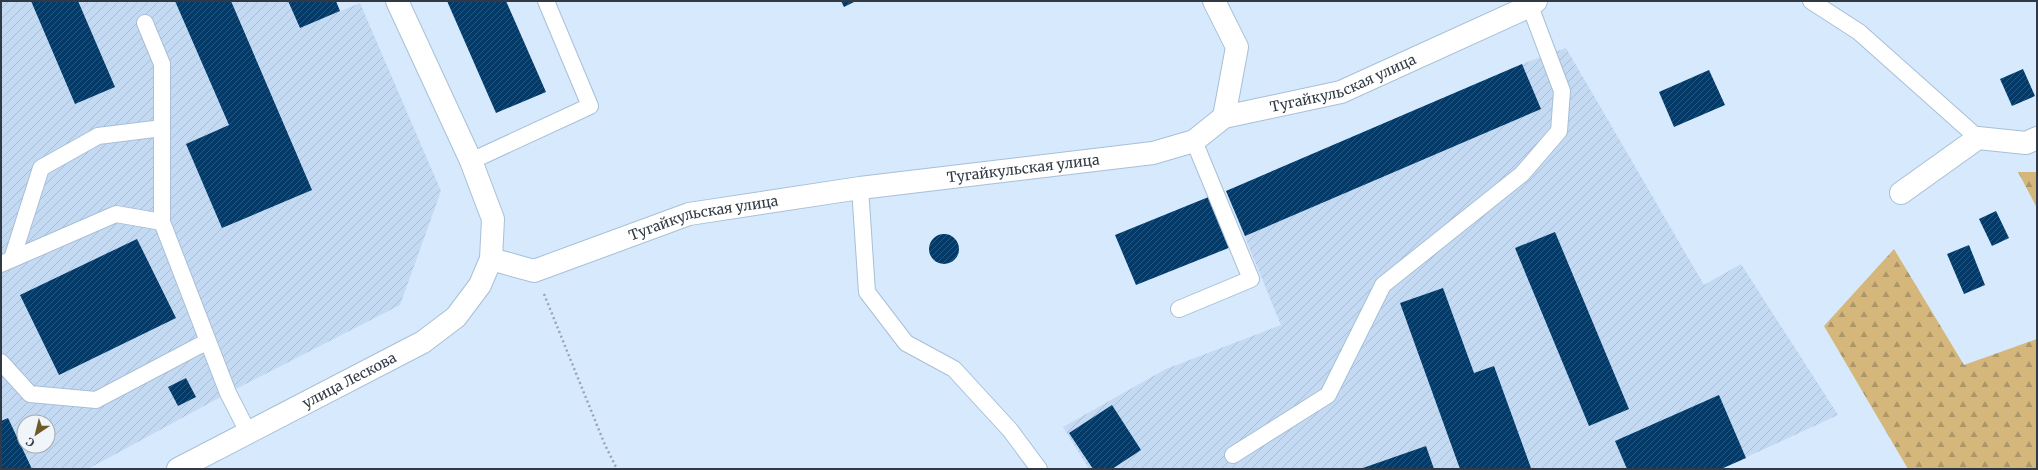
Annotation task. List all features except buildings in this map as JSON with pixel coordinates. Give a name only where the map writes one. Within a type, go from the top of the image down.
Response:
[{"type":"street","name":"улица Лескова","points":[[178,469],[424,342],[456,317],[480,285],[490,259],[493,219],[471,161],[398,1]]},
{"type":"street","points":[[1214,1],[1237,47],[1224,117]]},
{"type":"street","name":"Тугайкульская улица","points":[[534,271],[689,214],[860,188],[1153,153],[1194,141],[1224,117],[1341,92],[1533,3]]},
{"type":"street","points":[[1901,193],[1978,138],[2026,143],[2037,138]]},
{"type":"street","points":[[490,259],[534,271]]},
{"type":"lane","points":[[471,161],[590,106],[546,1]]},
{"type":"lane","points":[[1811,1],[1859,32],[1978,138]]},
{"type":"lane","points":[[1233,455],[1328,395],[1383,285],[1522,174],[1558,131],[1562,91],[1533,3]]},
{"type":"lane","points":[[144,24],[162,64],[162,222],[228,393],[248,432]]},
{"type":"lane","points":[[7,262],[42,168],[98,136],[162,128]]},
{"type":"lane","points":[[1179,309],[1251,279],[1194,141]]},
{"type":"lane","points":[[860,188],[866,292],[906,343],[954,369],[1010,430],[1039,469]]},
{"type":"lane","points":[[7,262],[116,214],[162,222]]},
{"type":"lane","points":[[1,362],[30,394],[96,400],[208,341]]},
{"type":"path","points":[[534,271],[604,445],[617,469]]},
{"type":"shaded area","points":[[1,1],[288,1],[300,28],[360,3],[441,191],[400,305],[228,393],[88,469],[1,469]]},
{"type":"shaded area","points":[[1566,48],[1704,285],[1741,264],[1838,415],[1721,469],[1089,469],[1063,427],[1166,369],[1281,325],[1226,191],[1522,64]]},
{"type":"green space","points":[[2018,172],[2037,172],[2037,208]]},
{"type":"green space","points":[[1894,249],[1964,365],[2037,339],[2037,469],[1908,469],[1824,326]]}]
